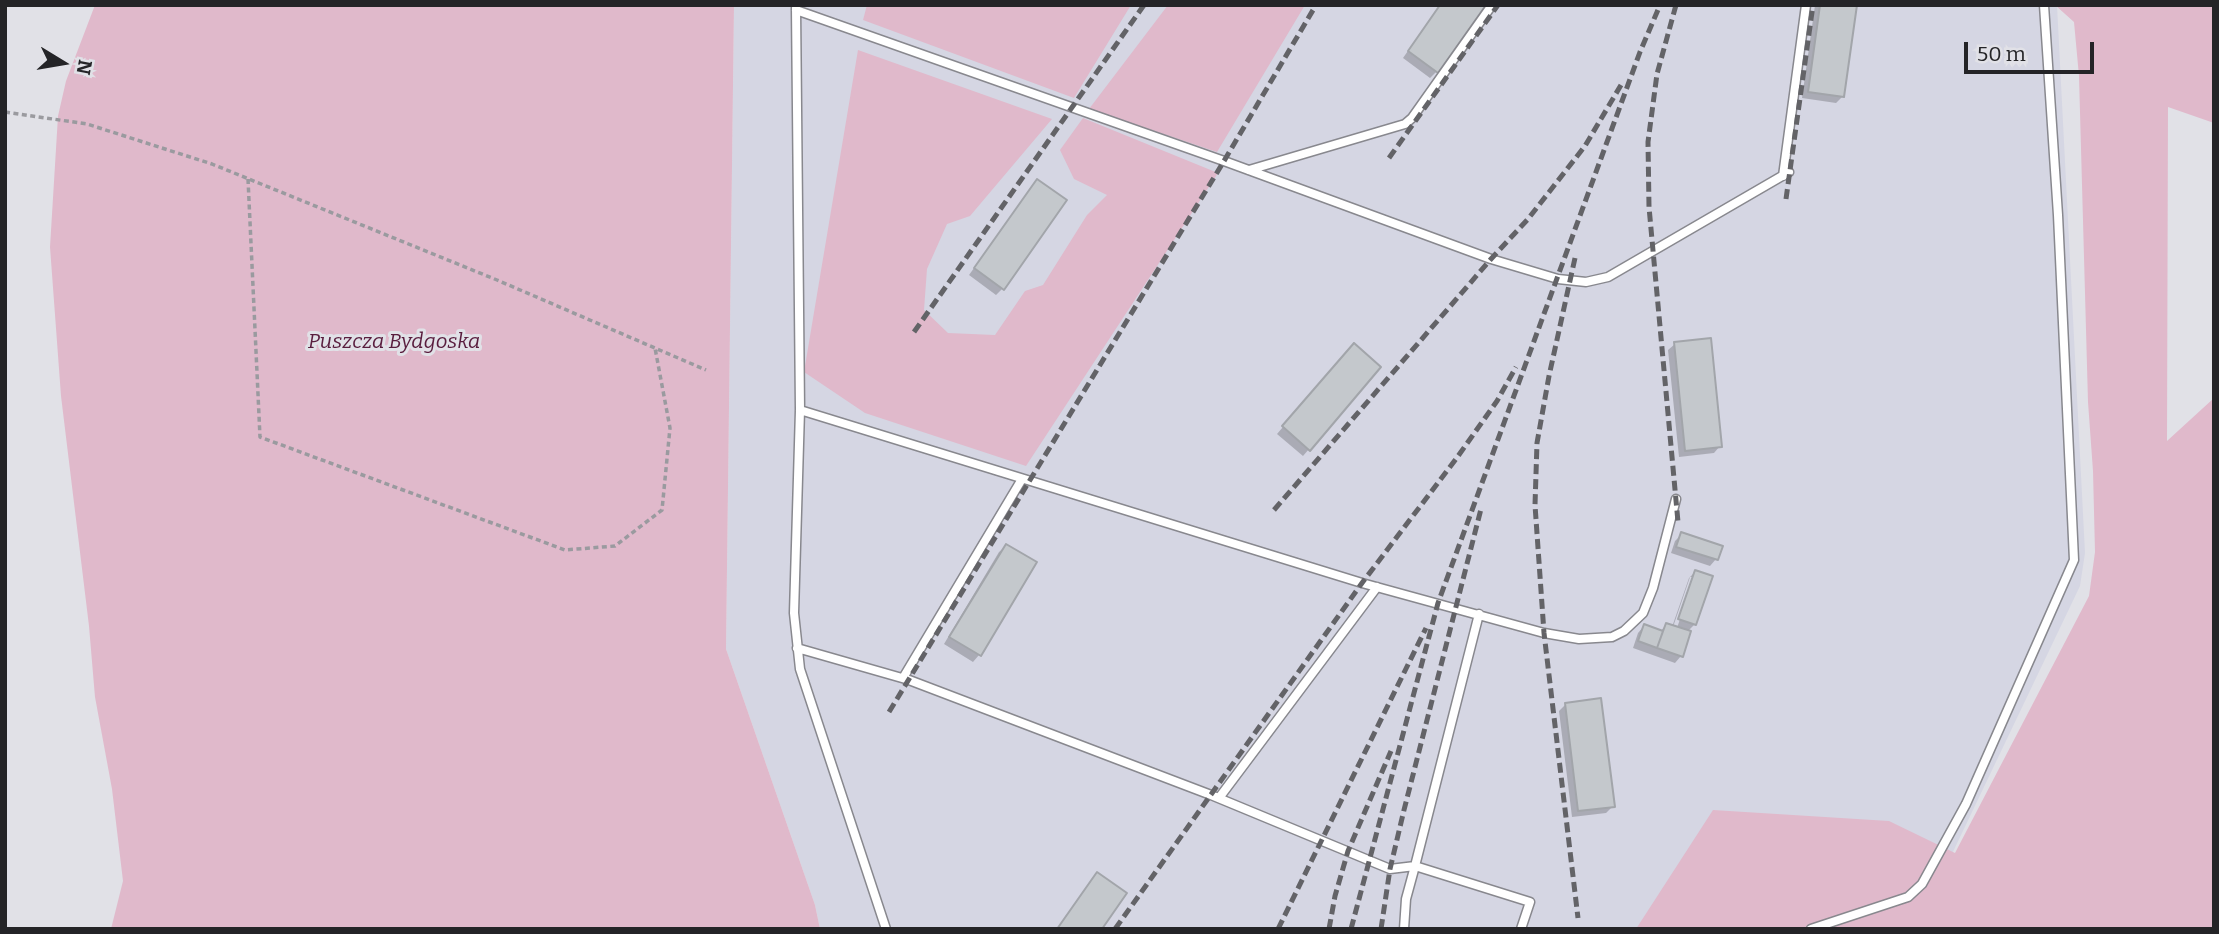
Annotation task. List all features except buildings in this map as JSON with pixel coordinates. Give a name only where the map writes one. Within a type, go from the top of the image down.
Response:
[{"type":"lane","points":[[1249,170],[1405,124],[1412,118],[1492,5]]},
{"type":"lane","points":[[886,929],[800,668],[797,648],[794,613],[800,410],[796,8],[1491,259],[1558,279],[1586,282],[1608,277],[1786,174],[1806,5]]},
{"type":"lane","points":[[1811,929],[1908,897],[1922,884],[1966,804],[2074,560],[2045,5]]},
{"type":"lane","points":[[800,410],[1377,587],[1544,634],[1569,638],[1603,638],[1624,631],[1643,614],[1649,601],[1676,499]]},
{"type":"lane","points":[[902,678],[1022,479]]},
{"type":"lane","points":[[1219,798],[1377,587]]},
{"type":"lane","points":[[1404,929],[1406,900],[1479,614]]},
{"type":"lane","points":[[797,648],[902,678],[1219,798],[1390,869],[1415,866],[1530,902],[1521,929]]},
{"type":"path","points":[[5,112],[87,124],[212,164],[497,280],[706,370]]},
{"type":"path","points":[[248,179],[260,437],[565,550],[615,546],[662,510],[670,428],[655,348]]},
{"type":"shaded area","points":[[734,5],[2057,5],[2085,553],[2080,586],[1929,902],[1856,929],[820,929],[815,905],[726,649]]},
{"type":"green space","name":"Puszcza Bydgoska","points":[[95,5],[734,5],[726,649],[815,905],[820,929],[111,929],[123,881],[112,789],[95,697],[61,396],[50,247],[58,116],[66,81]]},
{"type":"green space","points":[[867,5],[1131,5],[1074,98],[863,20]]},
{"type":"green space","points":[[1168,5],[1305,5],[1217,152],[1089,109]]},
{"type":"green space","points":[[2055,5],[2214,5],[2214,123],[2168,107],[2167,441],[2214,398],[2214,929],[1636,929],[1713,810],[1889,821],[1955,853],[2089,596],[2095,552],[2079,76],[2074,22]]},
{"type":"green space","points":[[858,50],[1052,119],[970,216],[947,224],[927,269],[924,310],[948,333],[995,335],[1025,291],[1043,285],[1087,215],[1107,195],[1074,179],[1060,150],[1083,118],[1218,173],[1026,466],[865,413],[804,372]]},
{"type":"railway","points":[[914,332],[1144,5]]},
{"type":"railway","points":[[889,712],[1316,5]]},
{"type":"railway","points":[[1389,158],[1498,5]]},
{"type":"railway","points":[[1351,929],[1438,603],[1640,52],[1660,5]]},
{"type":"railway","points":[[1676,5],[1657,74],[1648,142],[1649,207],[1678,522]]},
{"type":"railway","points":[[1786,199],[1813,5]]},
{"type":"railway","points":[[1274,510],[1528,219],[1585,146],[1621,85]]},
{"type":"railway","points":[[1575,258],[1537,443],[1535,505],[1544,633],[1578,918]]},
{"type":"railway","points":[[1115,929],[1362,583],[1456,459],[1497,401],[1516,367]]},
{"type":"railway","points":[[1381,929],[1390,869],[1404,810],[1481,509]]},
{"type":"railway","points":[[1278,929],[1426,628]]},
{"type":"railway","points":[[1329,929],[1348,851],[1391,751]]}]
